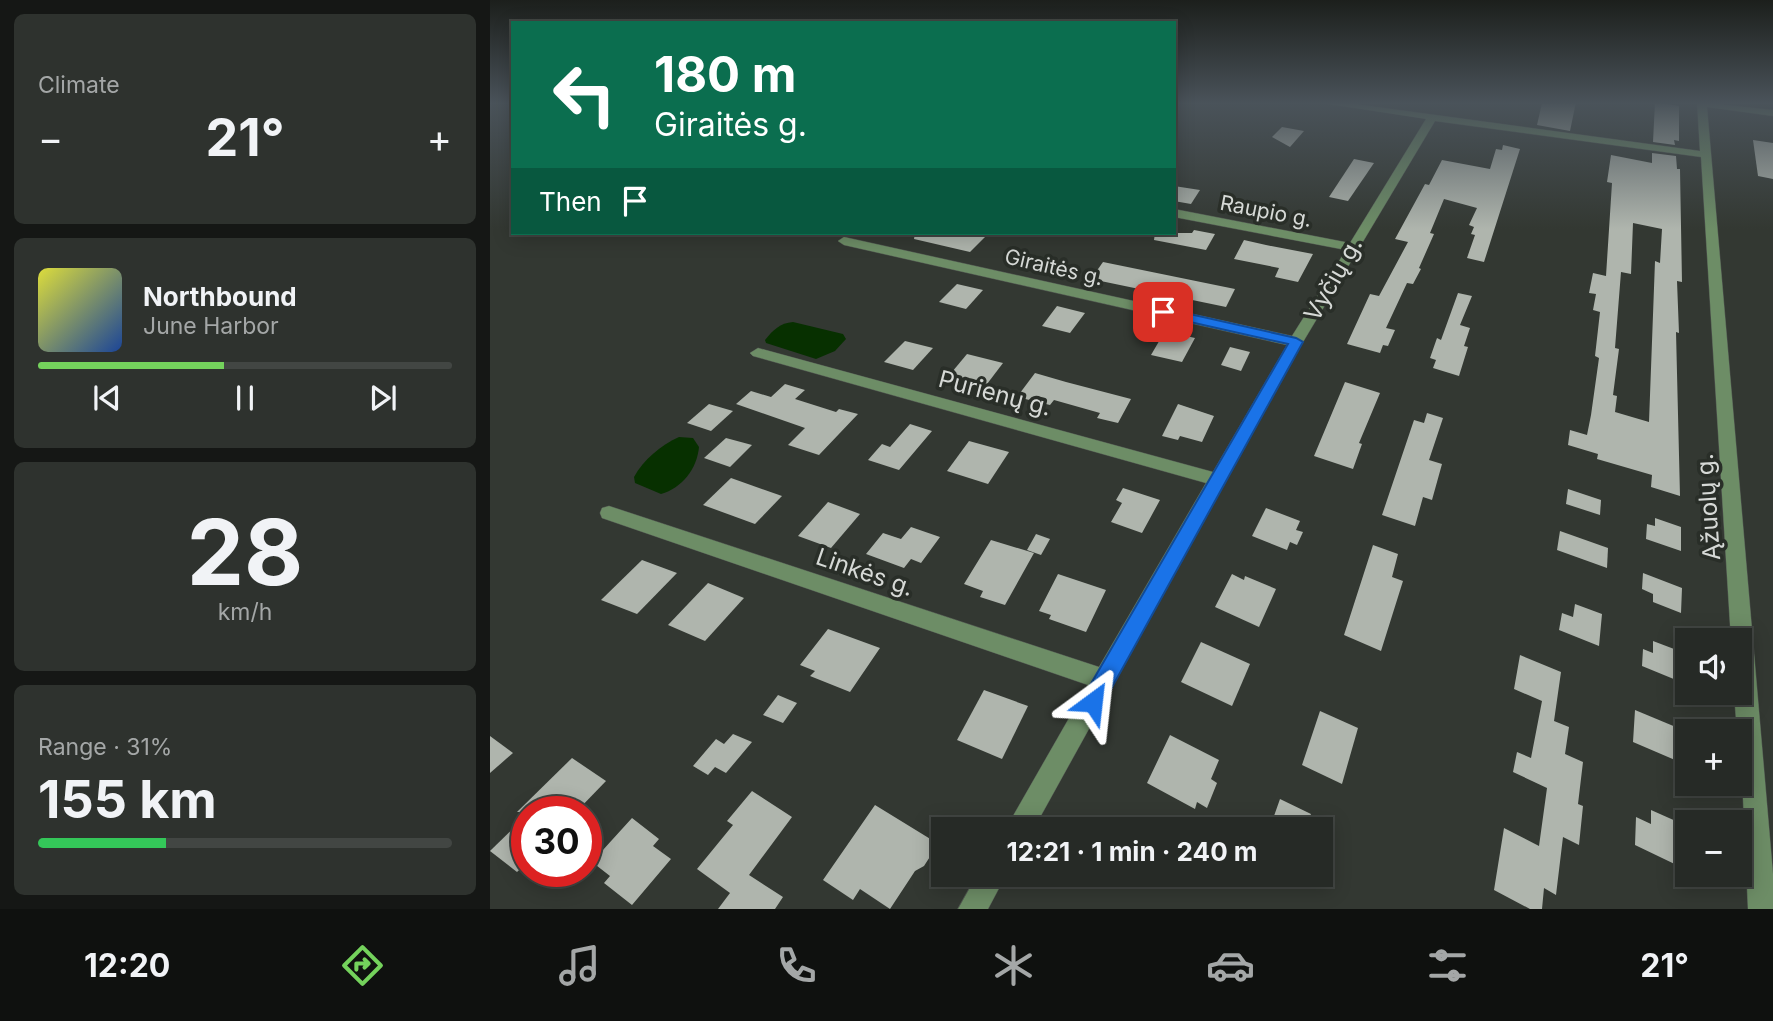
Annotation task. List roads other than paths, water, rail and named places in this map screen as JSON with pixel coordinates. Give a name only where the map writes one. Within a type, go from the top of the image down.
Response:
[{"type":"street","name":"Vyčių g.","points":[[1026,817],[1296,342],[1415,144]]},
{"type":"street","points":[[1630,144],[1707,155]]},
{"type":"street","name":"Ąžuolų g.","points":[[1706,144],[1762,909]]},
{"type":"street","name":"Raupio g.","points":[[1176,214],[1352,247]]},
{"type":"street","name":"Giraitės g.","points":[[844,241],[1296,342]]},
{"type":"street","name":"Purienų g.","points":[[758,353],[1218,480]]},
{"type":"street","name":"Linkės g.","points":[[608,513],[1105,680]]},
{"type":"street","points":[[972,909],[985,887]]}]
